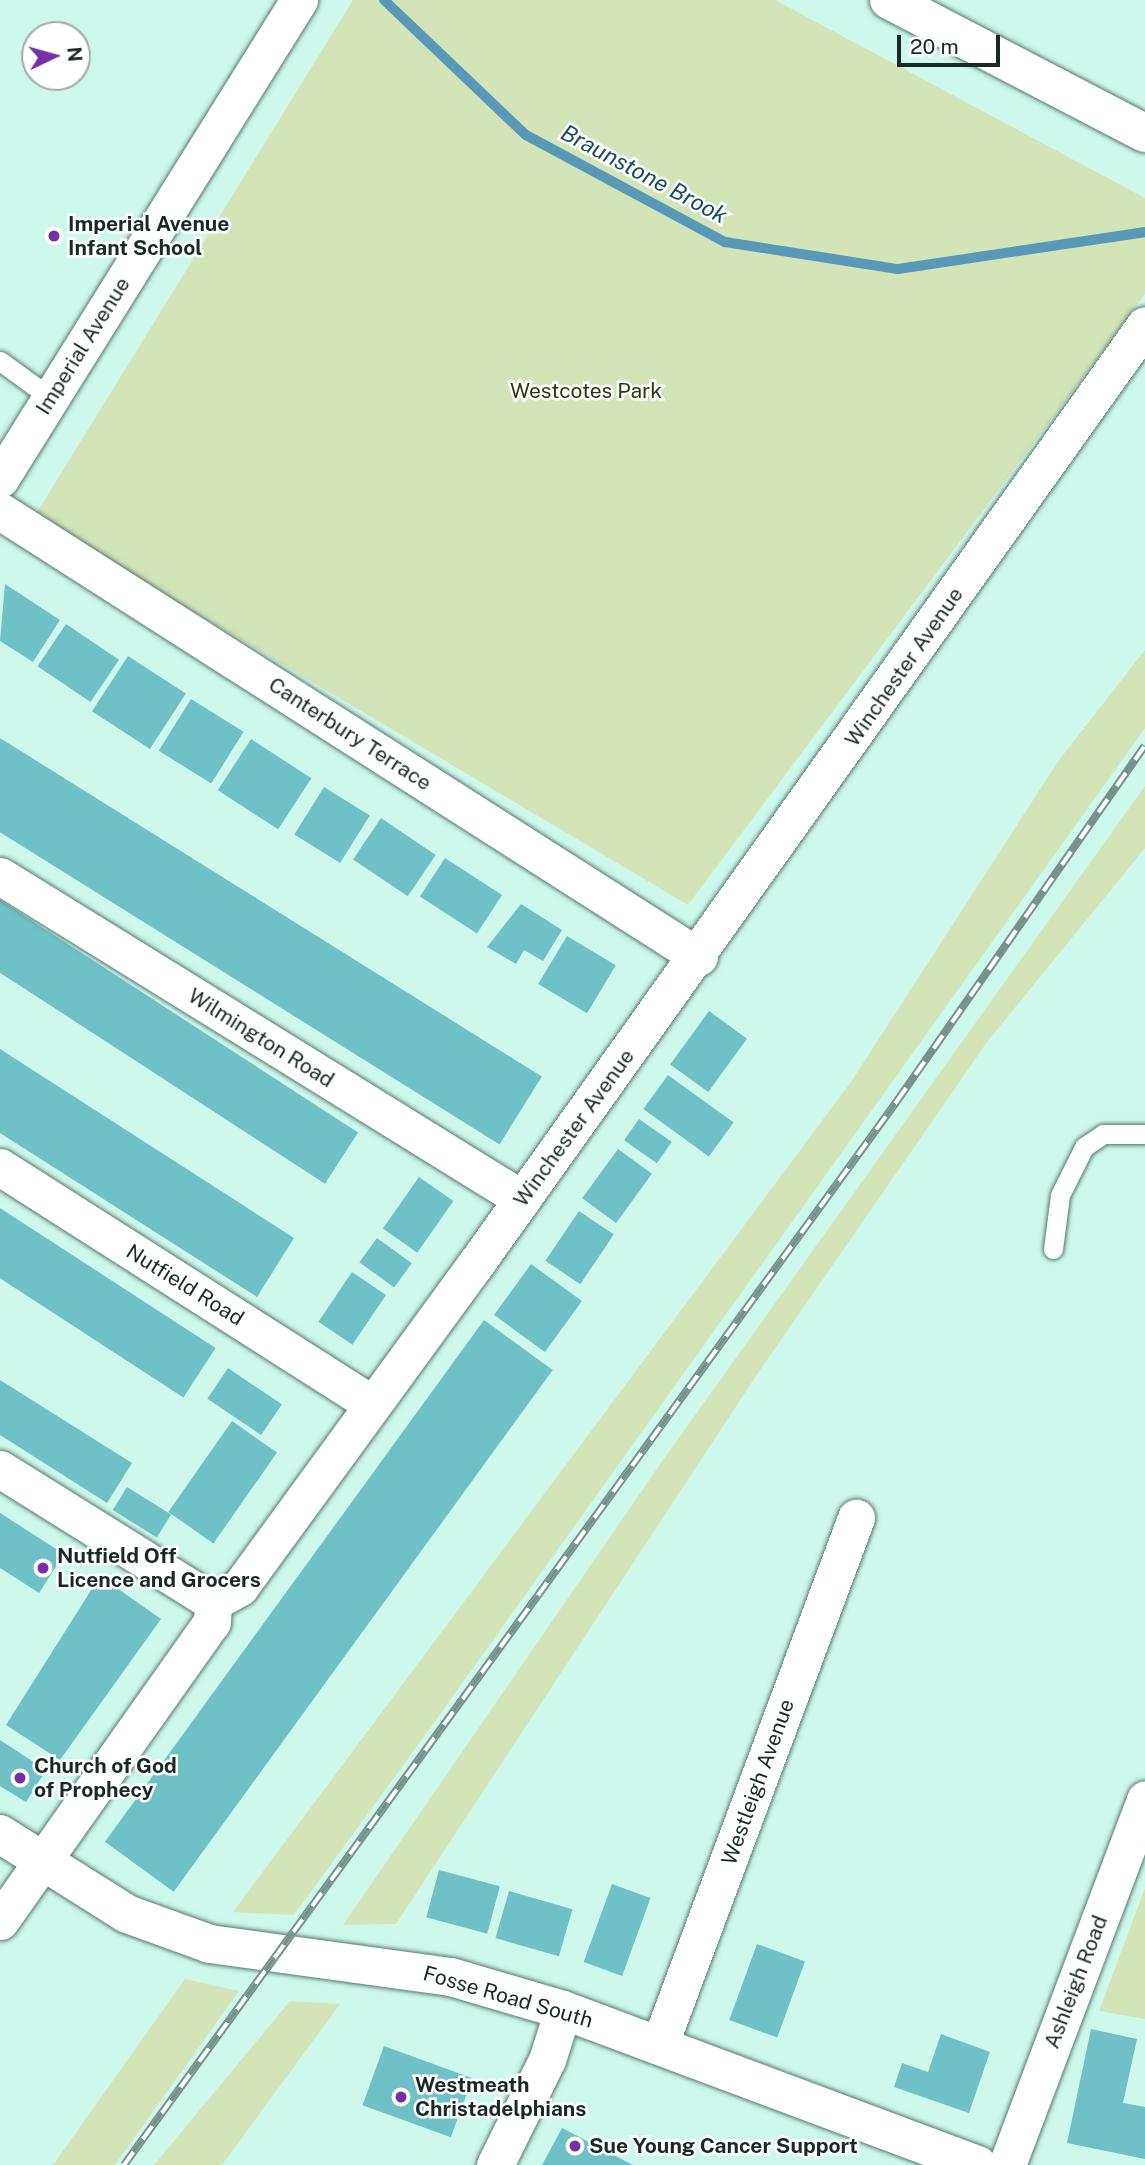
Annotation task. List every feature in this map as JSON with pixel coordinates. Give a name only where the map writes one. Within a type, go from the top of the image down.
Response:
[{"type":"street","name":"Imperial Avenue","points":[[0,479],[299,0]]},
{"type":"street","points":[[889,0],[1145,133]]},
{"type":"street","name":"Winchester Avenue","points":[[213,1602],[240,1587],[371,1403],[699,957],[1145,325]]},
{"type":"street","name":"Canterbury Terrace","points":[[0,511],[699,957]]},
{"type":"street","name":"Wilmington Road","points":[[0,876],[522,1199]]},
{"type":"street","name":"Nutfield Road","points":[[0,1167],[371,1403]]},
{"type":"street","points":[[0,1469],[213,1602],[212,1622],[0,1921]]},
{"type":"street","name":"Westleigh Avenue","points":[[659,2046],[856,1518]]},
{"type":"street","name":"Ashleigh Road","points":[[1007,2165],[1145,1799]]},
{"type":"street","name":"Fosse Road South","points":[[0,1834],[127,1914],[210,1944],[451,1976],[562,2010],[978,2165]]},
{"type":"street","points":[[495,2165],[547,2060],[562,2010]]},
{"type":"lane","points":[[0,361],[51,398]]},
{"type":"lane","points":[[1053,1249],[1060,1195],[1084,1147],[1103,1134],[1145,1134]]},
{"type":"green space","name":"Westcotes Park","points":[[353,0],[775,0],[1145,198],[1145,294],[688,905],[34,517]]},
{"type":"green space","points":[[1145,650],[1145,728],[426,1734],[294,1915],[233,1912],[851,1082],[1059,760]]},
{"type":"green space","points":[[1145,786],[1145,848],[987,1042],[756,1376],[396,1924],[343,1925],[663,1460]]},
{"type":"green space","points":[[1145,1888],[1145,2019],[1099,2011]]},
{"type":"green space","points":[[185,1979],[239,1991],[115,2165],[53,2165]]},
{"type":"green space","points":[[290,2001],[340,2004],[222,2165],[154,2165]]},
{"type":"building","points":[[5,584],[60,620],[33,662],[0,641]]},
{"type":"building","points":[[66,624],[119,660],[91,702],[37,666]]},
{"type":"building","points":[[128,656],[186,694],[150,749],[92,711]]},
{"type":"building","points":[[191,699],[244,732],[211,784],[159,751]]},
{"type":"building","points":[[0,738],[542,1077],[500,1144],[0,832]]},
{"type":"building","points":[[251,739],[311,778],[278,829],[218,790]]},
{"type":"building","points":[[324,787],[370,816],[340,863],[294,834]]},
{"type":"building","points":[[381,818],[436,855],[408,896],[353,859]]},
{"type":"building","points":[[445,858],[502,895],[477,934],[420,897]]},
{"type":"building","points":[[0,900],[358,1133],[325,1184],[0,973]]},
{"type":"building","points":[[521,904],[562,930],[543,961],[524,950],[516,964],[487,947]]},
{"type":"building","points":[[567,936],[616,965],[587,1013],[538,984]]},
{"type":"building","points":[[709,1011],[747,1039],[708,1092],[670,1064]]},
{"type":"building","points":[[0,1049],[294,1238],[257,1297],[0,1133]]},
{"type":"building","points":[[668,1075],[734,1123],[709,1157],[643,1109]]},
{"type":"building","points":[[639,1119],[672,1142],[657,1163],[624,1140]]},
{"type":"building","points":[[618,1149],[652,1174],[616,1223],[582,1198]]},
{"type":"building","points":[[419,1177],[453,1201],[417,1253],[383,1229]]},
{"type":"building","points":[[0,1208],[216,1348],[183,1397],[0,1278]]},
{"type":"building","points":[[579,1211],[614,1234],[580,1284],[545,1261]]},
{"type":"building","points":[[377,1238],[412,1263],[394,1288],[359,1262]]},
{"type":"building","points":[[531,1264],[582,1301],[545,1352],[494,1315]]},
{"type":"building","points":[[352,1272],[386,1295],[352,1345],[318,1322]]},
{"type":"building","points":[[484,1320],[553,1370],[174,1892],[105,1842]]},
{"type":"building","points":[[228,1368],[282,1404],[261,1435],[207,1399]]},
{"type":"building","points":[[0,1380],[132,1463],[107,1503],[0,1435]]},
{"type":"building","points":[[232,1421],[277,1453],[213,1543],[168,1512]]},
{"type":"building","points":[[127,1487],[171,1515],[157,1537],[113,1510]]},
{"type":"building","points":[[0,1513],[64,1554],[39,1593],[0,1568]]},
{"type":"building","points":[[100,1576],[161,1619],[60,1760],[6,1725]]},
{"type":"building","name":"Church of God of Prophecy","points":[[0,1740],[46,1770],[26,1802],[0,1786]]},
{"type":"building","points":[[439,1870],[500,1886],[487,1934],[426,1917]]},
{"type":"building","points":[[612,1884],[651,1898],[622,1976],[584,1962]]},
{"type":"building","points":[[509,1891],[572,1909],[559,1956],[495,1938]]},
{"type":"building","points":[[757,1944],[805,1961],[777,2038],[729,2020]]},
{"type":"building","points":[[1091,2029],[1137,2039],[1123,2103],[1145,2107],[1145,2159],[1067,2143]]},
{"type":"building","points":[[941,2034],[990,2052],[969,2113],[894,2087],[902,2063],[928,2072]]},
{"type":"building","points":[[384,2046],[472,2078],[451,2137],[362,2105]]},
{"type":"building","name":"Sue Young Cancer Support","points":[[562,2128],[633,2165],[542,2165]]},
{"type":"waterway","name":"Braunstone Brook","points":[[384,0],[526,135],[725,242],[898,269],[1145,232]]},
{"type":"railway","points":[[124,2165],[897,1101],[1145,746]]},
{"type":"place","name":"Imperial Avenue Infant School","points":[[54,236]]},
{"type":"place","name":"Nutfield Off Licence and Grocers","points":[[43,1568]]},
{"type":"place","name":"Church of God of Prophecy","points":[[20,1778]]},
{"type":"place","name":"Westmeath Christadelphians","points":[[401,2097]]},
{"type":"place","name":"Sue Young Cancer Support","points":[[575,2146]]}]
